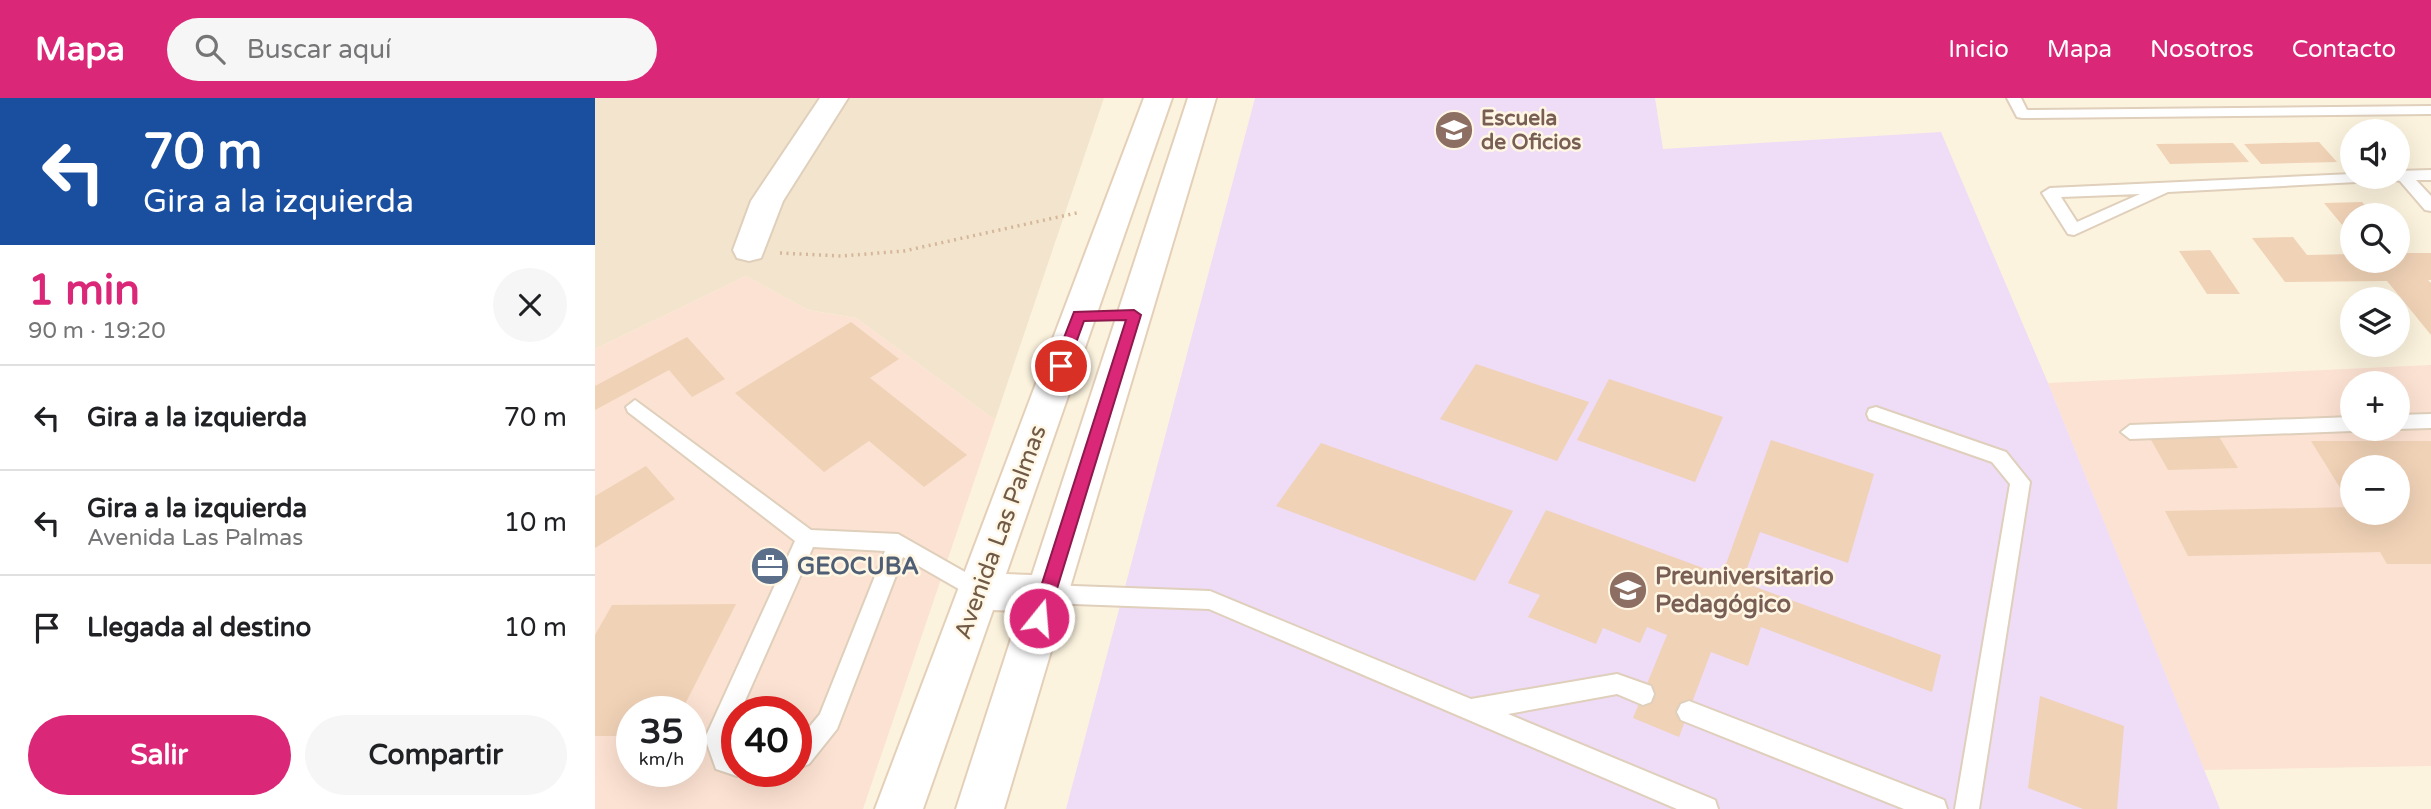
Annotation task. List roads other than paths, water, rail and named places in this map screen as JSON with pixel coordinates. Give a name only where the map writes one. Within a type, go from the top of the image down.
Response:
[{"type":"street","points":[[749,250],[767,201],[834,98]]},
{"type":"street","name":"Avenida Las Palmas","points":[[899,809],[1158,98]]},
{"type":"street","points":[[980,809],[1202,98]]},
{"type":"street","points":[[1079,316],[1134,315]]},
{"type":"street","points":[[978,591],[1047,594]]},
{"type":"lane","points":[[2014,98],[2022,114],[2431,110]]},
{"type":"lane","points":[[2177,98],[2187,113]]},
{"type":"lane","points":[[2318,98],[2330,111]]},
{"type":"lane","points":[[2410,176],[2431,175]]},
{"type":"lane","points":[[2167,187],[2074,230],[2050,193],[2167,187],[2340,179]]},
{"type":"lane","points":[[2410,187],[2431,206]]},
{"type":"lane","points":[[635,407],[807,538],[898,543],[978,591]]},
{"type":"lane","points":[[1876,414],[1999,457],[2020,482],[1967,809]]},
{"type":"lane","points":[[2410,422],[2431,421]]},
{"type":"lane","points":[[2130,432],[2340,424]]},
{"type":"lane","points":[[736,696],[807,538]]},
{"type":"lane","points":[[812,742],[829,721],[898,543]]},
{"type":"lane","points":[[1047,594],[1210,600],[1706,809]]},
{"type":"lane","points":[[1471,710],[1617,684],[1643,694]]},
{"type":"lane","points":[[1689,712],[1935,809]]},
{"type":"lane","points":[[721,729],[717,738],[721,751]]},
{"type":"place","name":"Escuela de Oficios","points":[[1454,130]]},
{"type":"place","name":"GEOCUBA","points":[[770,566]]},
{"type":"place","name":"Preuniversitario Pedagógico","points":[[1628,590]]}]
